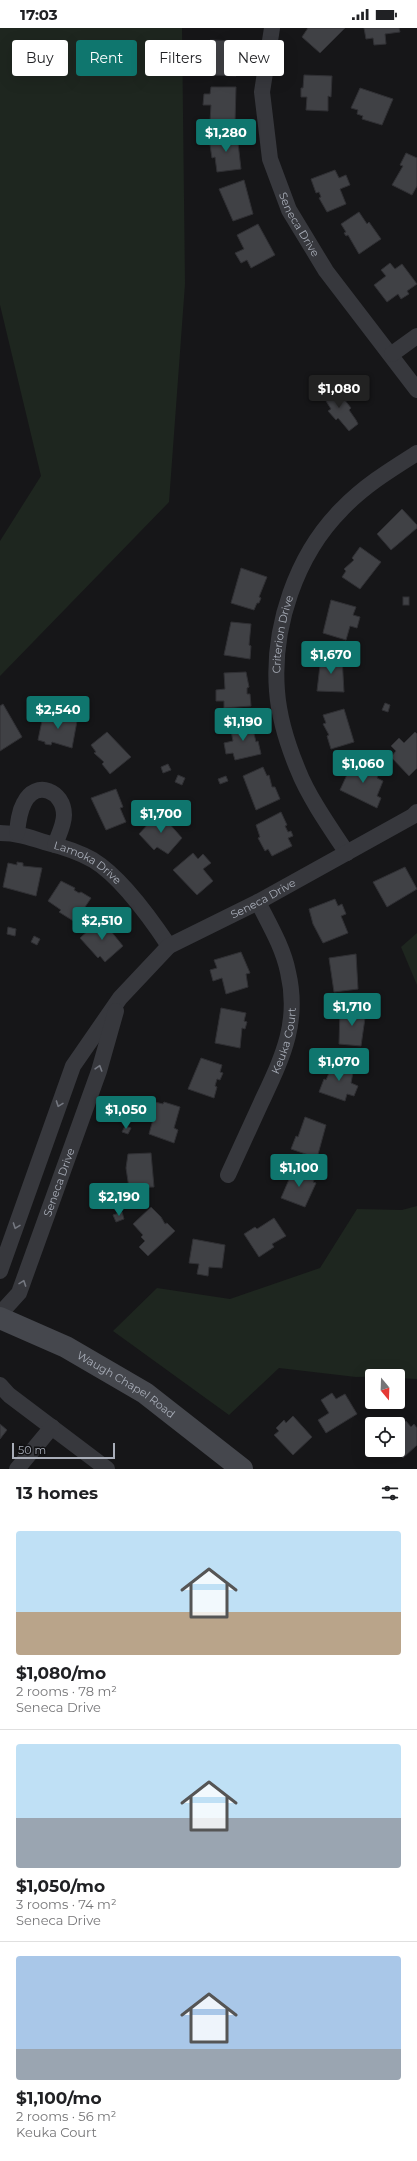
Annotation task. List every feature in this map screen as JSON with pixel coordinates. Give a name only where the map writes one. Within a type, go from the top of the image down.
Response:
[{"type":"main road","name":"Waugh Chapel Road","points":[[0,1318],[66,1347],[146,1393],[242,1469]]},
{"type":"street","name":"Seneca Drive","points":[[272,28],[262,92],[268,150],[274,173],[289,210],[326,272],[392,354],[417,390]]},
{"type":"street","points":[[392,354],[417,336]]},
{"type":"street","name":"Criterion Drive","points":[[347,853],[298,771],[288,741],[277,692],[277,650],[288,600],[308,553],[341,509],[380,476],[417,454]]},
{"type":"street","points":[[16,833],[24,802],[30,794],[38,790],[48,790],[58,796],[63,805],[64,817],[55,845]]},
{"type":"street","name":"Seneca Drive","points":[[0,1271],[73,1066],[120,998],[169,946],[258,902],[417,812]]},
{"type":"street","name":"Lamoka Drive","points":[[0,833],[16,833],[55,845],[93,860],[124,888],[156,925],[169,946]]},
{"type":"street","name":"Keuka Court","points":[[228,1176],[284,1053],[290,1029],[292,997],[288,972],[282,950],[258,902]]},
{"type":"street","name":"Seneca Drive","points":[[0,1314],[19,1292],[99,1071],[120,998]]},
{"type":"street","points":[[0,1385],[9,1395],[107,1469]]},
{"type":"street","points":[[18,1469],[52,1427]]},
{"type":"shaded area","points":[[0,28],[182,28],[182,40],[145,40],[145,76],[183,76],[185,284],[169,502],[0,676],[0,541],[41,476],[0,305]]},
{"type":"shaded area","points":[[417,933],[417,985],[401,947]]},
{"type":"shaded area","points":[[417,1206],[417,1379],[405,1378],[405,1369],[365,1369],[365,1377],[356,1377],[279,1368],[229,1415],[113,1331],[157,1288],[230,1299],[320,1268],[357,1209],[402,1210]]},
{"type":"building","points":[[308,28],[345,28],[320,53],[302,37]]},
{"type":"building","points":[[364,28],[399,28],[400,32],[385,34],[386,44],[374,45],[373,38],[366,39]]},
{"type":"building","points":[[216,40],[224,40],[224,76],[216,75]]},
{"type":"building","points":[[304,75],[332,76],[331,97],[328,96],[328,111],[306,110],[307,97],[301,97],[301,88],[303,88]]},
{"type":"building","points":[[211,87],[236,87],[235,122],[210,122],[211,105],[203,105],[204,94],[210,94]]},
{"type":"building","points":[[360,88],[393,99],[382,125],[362,119],[363,116],[357,114],[358,110],[351,108]]},
{"type":"building","points":[[237,134],[241,169],[217,172],[215,157],[212,158],[209,138]]},
{"type":"building","points":[[406,153],[417,158],[417,186],[412,195],[392,185],[403,166],[400,165]]},
{"type":"building","points":[[335,170],[339,178],[346,175],[350,185],[340,189],[346,204],[327,212],[319,198],[321,197],[319,192],[316,193],[311,179]]},
{"type":"building","points":[[244,180],[253,214],[233,221],[219,189]]},
{"type":"building","points":[[359,212],[367,224],[369,222],[381,239],[359,254],[348,235],[346,236],[344,233],[346,232],[341,224]]},
{"type":"building","points":[[258,224],[275,255],[251,268],[247,260],[241,263],[235,253],[244,249],[237,235]]},
{"type":"building","points":[[390,263],[395,269],[402,264],[417,284],[407,291],[409,294],[401,299],[398,294],[387,302],[374,285],[386,276],[381,270]]},
{"type":"building","points":[[330,386],[334,391],[335,390],[342,401],[344,399],[351,408],[349,410],[358,424],[349,431],[338,418],[336,420],[328,411],[331,409],[321,393]]},
{"type":"building","points":[[402,509],[417,525],[417,528],[391,550],[377,534]]},
{"type":"building","points":[[360,547],[381,562],[360,589],[342,577],[346,571],[344,569],[354,560],[352,558]]},
{"type":"building","points":[[241,568],[267,577],[259,597],[261,598],[254,610],[231,603]]},
{"type":"building","points":[[403,597],[409,597],[409,605],[403,605]]},
{"type":"building","points":[[331,600],[356,607],[353,615],[360,617],[357,628],[350,626],[346,640],[323,633]]},
{"type":"building","points":[[231,622],[251,624],[249,645],[251,646],[250,659],[224,655]]},
{"type":"building","points":[[321,657],[342,657],[344,692],[317,691]]},
{"type":"building","points":[[246,672],[249,687],[247,688],[247,694],[250,694],[251,706],[224,708],[224,701],[216,701],[216,690],[225,689],[224,673]]},
{"type":"building","points":[[385,703],[390,705],[388,712],[382,710]]},
{"type":"building","points":[[3,704],[22,737],[0,751],[0,706]]},
{"type":"building","points":[[61,709],[69,711],[68,719],[77,721],[72,748],[52,742],[51,745],[45,744],[45,742],[38,740],[43,716],[58,719]]},
{"type":"building","points":[[344,709],[354,742],[331,749],[327,736],[329,735],[323,724],[326,723],[323,715]]},
{"type":"building","points":[[251,721],[256,742],[258,741],[261,754],[235,760],[233,753],[226,754],[224,743],[233,741],[230,726]]},
{"type":"building","points":[[107,732],[131,757],[110,774],[102,764],[104,762],[94,753],[96,752],[91,745]]},
{"type":"building","points":[[415,732],[417,734],[417,768],[409,776],[391,757],[396,751],[391,746],[399,738],[404,743]]},
{"type":"building","points":[[358,760],[372,766],[370,769],[379,773],[377,778],[383,781],[377,796],[381,798],[377,808],[340,790],[351,766],[355,768]]},
{"type":"building","points":[[168,764],[171,770],[163,773],[161,767]]},
{"type":"building","points":[[263,767],[267,776],[269,775],[272,787],[275,787],[280,799],[256,810],[243,776]]},
{"type":"building","points":[[178,775],[185,778],[182,785],[175,782]]},
{"type":"building","points":[[226,776],[228,781],[220,784],[218,779]]},
{"type":"building","points":[[116,789],[123,807],[120,808],[126,822],[106,830],[91,798]]},
{"type":"building","points":[[159,812],[182,838],[168,854],[157,847],[154,850],[139,834]]},
{"type":"building","points":[[281,812],[287,825],[285,826],[288,832],[291,831],[293,836],[288,838],[292,846],[272,856],[268,849],[265,851],[258,838],[260,837],[256,825]]},
{"type":"building","points":[[193,853],[198,859],[203,854],[211,863],[203,869],[213,881],[197,895],[173,870]]},
{"type":"building","points":[[17,862],[23,863],[23,866],[42,868],[36,896],[3,887],[8,863],[17,865]]},
{"type":"building","points":[[405,867],[417,889],[387,907],[373,882]]},
{"type":"building","points":[[61,881],[75,888],[74,890],[79,893],[81,892],[91,898],[75,922],[59,912],[61,910],[48,901]]},
{"type":"building","points":[[335,899],[338,906],[342,904],[346,914],[341,916],[348,933],[323,943],[313,924],[309,909]]},
{"type":"building","points":[[101,919],[123,946],[105,962],[100,956],[98,958],[80,938]]},
{"type":"building","points":[[8,927],[16,929],[15,936],[7,934]]},
{"type":"building","points":[[34,936],[40,939],[37,945],[31,942]]},
{"type":"building","points":[[241,952],[250,973],[246,974],[248,987],[226,994],[222,978],[213,981],[210,970],[217,968],[214,960]]},
{"type":"building","points":[[356,954],[358,989],[334,992],[329,958]]},
{"type":"building","points":[[221,1008],[246,1013],[244,1021],[247,1022],[245,1029],[242,1028],[240,1048],[215,1043]]},
{"type":"building","points":[[340,1008],[366,1011],[361,1046],[339,1044]]},
{"type":"building","points":[[201,1058],[222,1065],[220,1072],[223,1073],[220,1080],[217,1079],[215,1086],[217,1087],[214,1098],[188,1089]]},
{"type":"building","points":[[334,1060],[354,1067],[351,1083],[358,1086],[354,1096],[347,1094],[345,1101],[319,1092],[324,1079],[326,1080],[329,1073],[326,1072],[329,1067],[331,1068]]},
{"type":"building","points":[[155,1102],[163,1104],[164,1102],[180,1107],[174,1128],[178,1130],[174,1143],[149,1134],[155,1112],[152,1111]]},
{"type":"building","points":[[305,1117],[326,1125],[317,1158],[291,1149],[296,1136],[298,1137]]},
{"type":"building","points":[[125,1126],[131,1128],[128,1134],[122,1132]]},
{"type":"building","points":[[151,1153],[154,1187],[129,1188],[126,1168],[128,1154]]},
{"type":"building","points":[[294,1168],[316,1176],[313,1182],[316,1183],[305,1207],[281,1198]]},
{"type":"building","points":[[151,1207],[161,1217],[165,1224],[167,1223],[175,1231],[148,1256],[139,1247],[145,1241],[141,1237],[143,1235],[133,1224]]},
{"type":"building","points":[[122,1212],[124,1219],[116,1222],[113,1215]]},
{"type":"building","points":[[274,1218],[286,1236],[272,1244],[274,1247],[259,1257],[244,1234],[255,1227],[257,1229]]},
{"type":"building","points":[[193,1239],[225,1245],[222,1268],[209,1267],[208,1276],[197,1274],[199,1264],[189,1263]]},
{"type":"building","points":[[332,1393],[336,1399],[345,1394],[357,1414],[326,1433],[318,1420],[329,1413],[321,1400]]},
{"type":"building","points":[[293,1416],[312,1437],[293,1455],[274,1435],[279,1431],[276,1428],[284,1420],[286,1423]]},
{"type":"building","points":[[406,1421],[411,1427],[414,1424],[417,1428],[417,1445],[405,1456]]},
{"type":"building","points":[[0,1424],[7,1430],[0,1439]]}]
